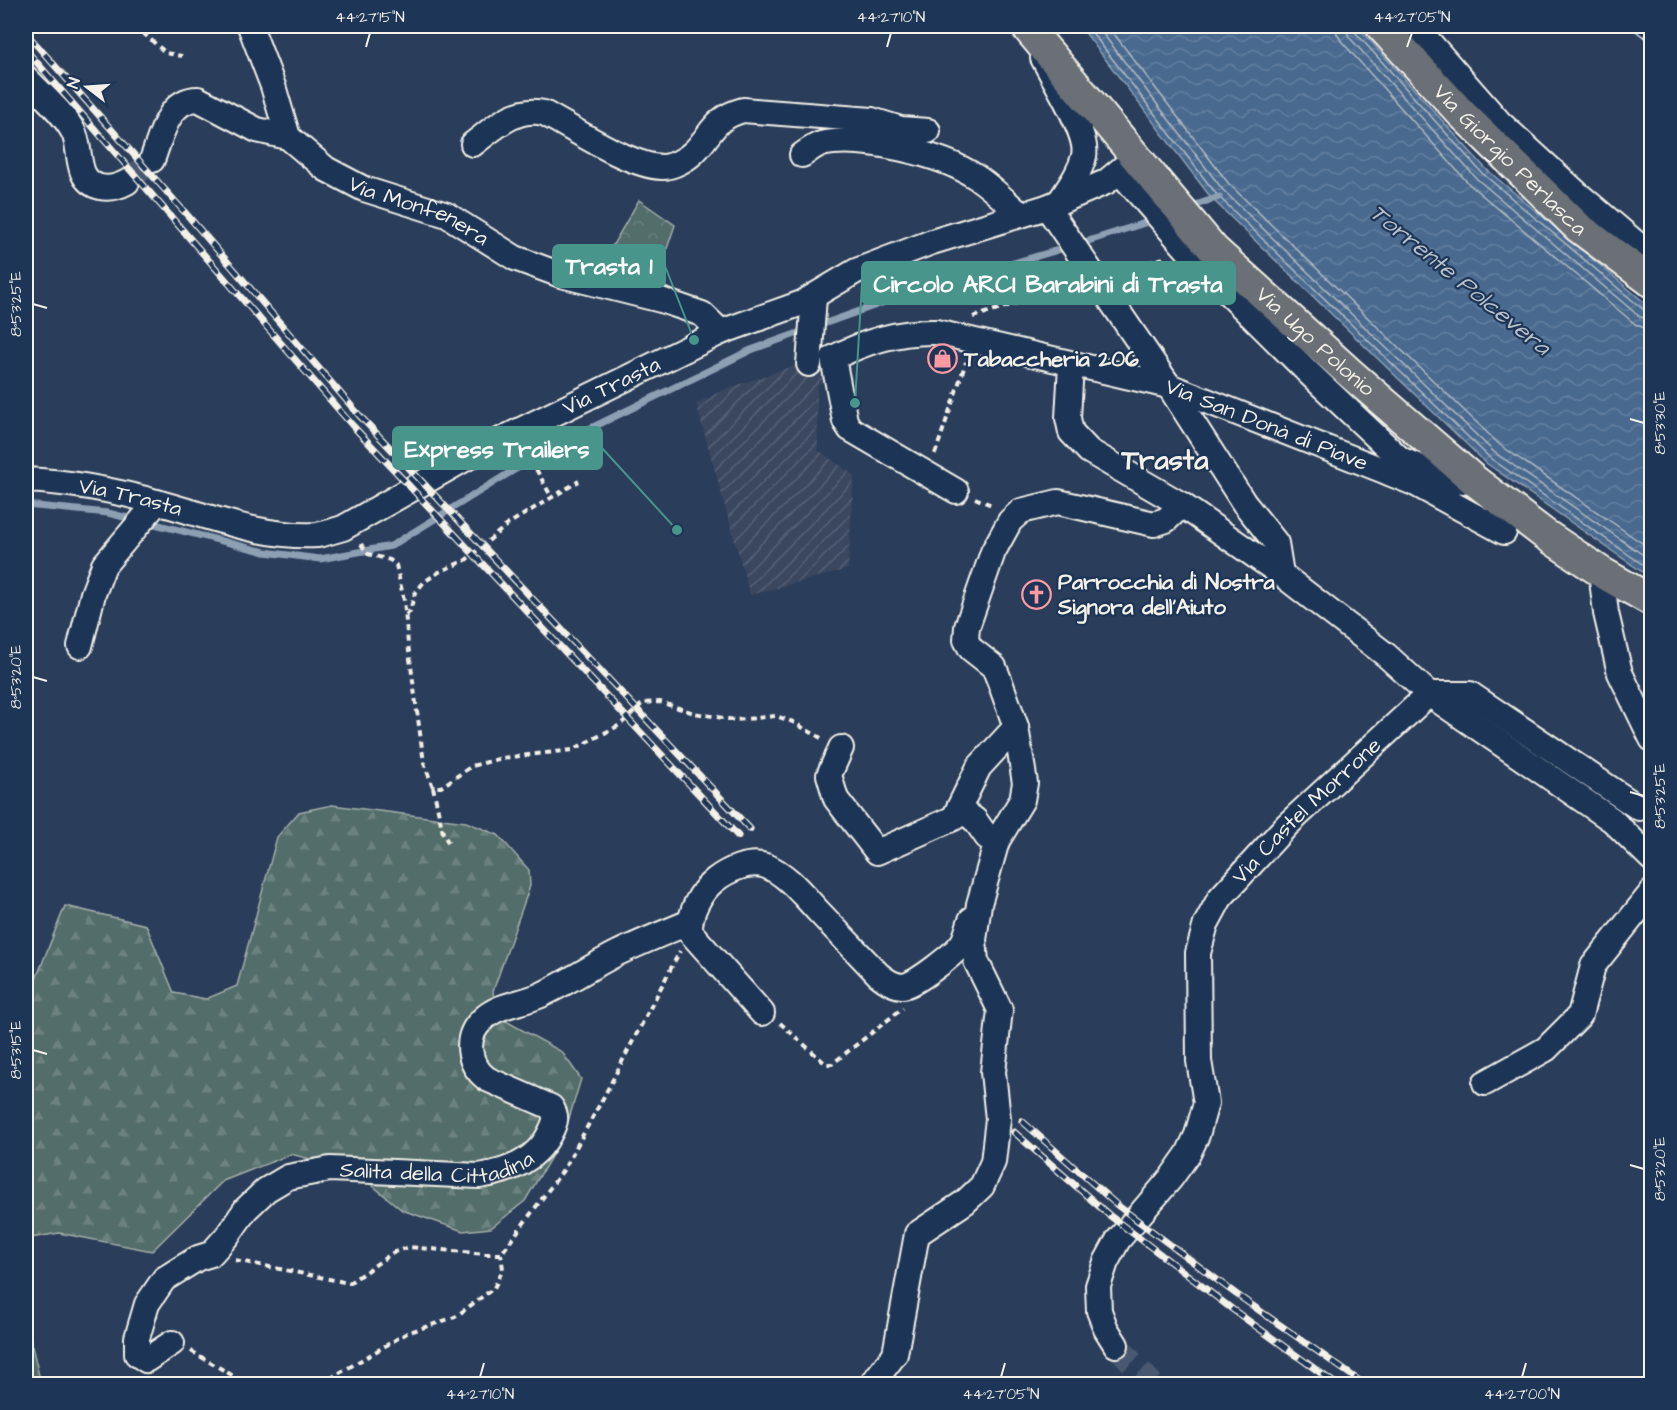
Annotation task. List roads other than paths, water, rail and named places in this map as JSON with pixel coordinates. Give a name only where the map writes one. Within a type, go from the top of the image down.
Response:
[{"type":"main road","name":"Via Giorgio Perlasca","points":[[1382,26],[1461,113],[1578,227],[1652,282]]},
{"type":"main road","name":"Via Ugo Polonio","points":[[1028,28],[1134,172],[1189,241],[1213,249],[1351,374],[1475,481]]},
{"type":"main road","points":[[1475,481],[1543,533],[1601,572],[1652,601]]},
{"type":"street","points":[[250,26],[273,86],[288,137]]},
{"type":"street","points":[[1415,26],[1499,122],[1579,195],[1652,257]]},
{"type":"street","points":[[1028,28],[1059,89],[1078,120],[1085,154],[1077,176],[1054,209],[1095,276],[1170,386],[1244,503],[1276,543],[1281,574]]},
{"type":"street","points":[[26,78],[74,132],[82,171],[89,182],[96,186],[110,188],[127,182]]},
{"type":"street","name":"Via Monfenera","points":[[152,160],[172,112],[179,104],[190,99],[198,99],[257,130],[288,137],[326,169],[364,189],[447,215],[515,258],[561,275],[661,300],[702,314],[721,332]]},
{"type":"street","points":[[472,144],[503,121],[534,110],[544,112],[629,159],[662,167],[674,165],[694,152],[720,120],[743,110],[872,120],[901,129],[928,131]]},
{"type":"street","points":[[802,155],[819,144],[853,142],[892,146],[948,163],[976,177],[1022,215]]},
{"type":"street","name":"Via Trasta","points":[[26,480],[59,481],[152,507],[252,528],[318,535],[346,526],[484,448],[721,332],[814,303],[856,271],[932,242],[1022,215],[1054,209],[1106,182],[1134,172]]},
{"type":"street","points":[[1189,241],[1393,465]]},
{"type":"street","points":[[809,364],[814,303]]},
{"type":"street","name":"Via San Donà di Piave","points":[[956,491],[850,429],[845,421],[833,358],[870,343],[916,332],[936,332],[1170,386],[1393,465],[1455,482],[1475,481]]},
{"type":"street","points":[[1071,365],[1068,418],[1071,432],[1089,451],[1182,505],[1281,574],[1386,655],[1429,694],[1612,820],[1652,859]]},
{"type":"street","name":"Via San Donà di Piave","points":[[1393,465],[1414,483],[1504,532]]},
{"type":"street","points":[[760,1011],[690,932],[690,922],[700,895],[715,879],[740,867],[753,864],[767,866],[786,878],[886,981],[905,986],[913,985],[956,951],[963,941],[979,904],[997,841],[1022,800],[1025,783],[1016,727],[994,667],[971,649],[966,640],[967,627],[993,552],[1010,521],[1021,511],[1058,502],[1154,524],[1166,520],[1182,505]]},
{"type":"street","points":[[80,646],[98,578],[111,555],[152,507]]},
{"type":"street","points":[[1601,572],[1606,613],[1620,673],[1652,739]]},
{"type":"street","points":[[1429,694],[1470,694],[1639,808],[1652,803]]},
{"type":"street","name":"Via Castel Morrone","points":[[1116,1345],[1099,1311],[1098,1286],[1106,1262],[1118,1240],[1171,1178],[1188,1154],[1197,1135],[1206,1103],[1199,1061],[1198,952],[1206,924],[1220,898],[1287,825],[1429,694]]},
{"type":"street","points":[[841,748],[829,775],[836,799],[878,852],[954,818],[978,767],[1016,727]]},
{"type":"street","points":[[958,808],[975,820],[987,837],[997,841]]},
{"type":"street","points":[[1485,1083],[1546,1049],[1580,1015],[1593,966],[1652,892]]},
{"type":"street","points":[[856,1384],[869,1369],[884,1335],[896,1262],[904,1238],[917,1234],[965,1202],[982,1186],[993,1162],[998,1119],[993,1072],[1000,1010],[976,961],[974,951],[979,904]]},
{"type":"street","name":"Salita della Cittadina","points":[[172,1343],[146,1360],[137,1354],[137,1338],[153,1292],[164,1278],[198,1258],[211,1254],[246,1209],[266,1190],[288,1177],[330,1169],[479,1176],[498,1173],[531,1158],[545,1142],[555,1122],[555,1113],[550,1107],[479,1073],[473,1063],[469,1043],[476,1026],[496,1009],[540,995],[618,953],[690,922]]},
{"type":"street","points":[[872,1384],[896,1354],[917,1234]]},
{"type":"water","name":"Torrente Polcevera","points":[[1080,26],[1357,26],[1486,169],[1651,308],[1651,578],[1486,463],[1212,199]]},
{"type":"waterway","points":[[1187,208],[1219,197]]},
{"type":"waterway","points":[[1079,244],[1154,220]]},
{"type":"waterway","points":[[147,522],[265,552],[320,559],[391,546],[548,449],[751,350],[896,298],[1068,247]]},
{"type":"waterway","points":[[26,505],[108,513],[136,520]]},
{"type":"tunnel","points":[[127,182],[152,160]]},
{"type":"tunnel","points":[[1116,1345],[1152,1384]]},
{"type":"railway","points":[[1634,26],[1652,40]]},
{"type":"railway","points":[[26,33],[189,217],[359,415],[750,829]]},
{"type":"railway","points":[[26,50],[352,425],[738,836]]},
{"type":"railway","points":[[1022,1121],[1117,1205],[1236,1294],[1364,1384]]},
{"type":"railway","points":[[1014,1132],[1109,1215],[1232,1309],[1336,1384]]},
{"type":"place","name":"Trasta 1","points":[[694,340]]},
{"type":"place","name":"Tabaccheria 206","points":[[943,359]]},
{"type":"place","name":"Circolo ARCI Barabini di Trasta","points":[[855,403]]},
{"type":"place","name":"Express Trailers","points":[[677,530]]},
{"type":"place","name":"Parrocchia di Nostra Signora dell'Aiuto","points":[[1037,595]]},
{"type":"district","name":"Trasta","points":[[1165,460]]}]
